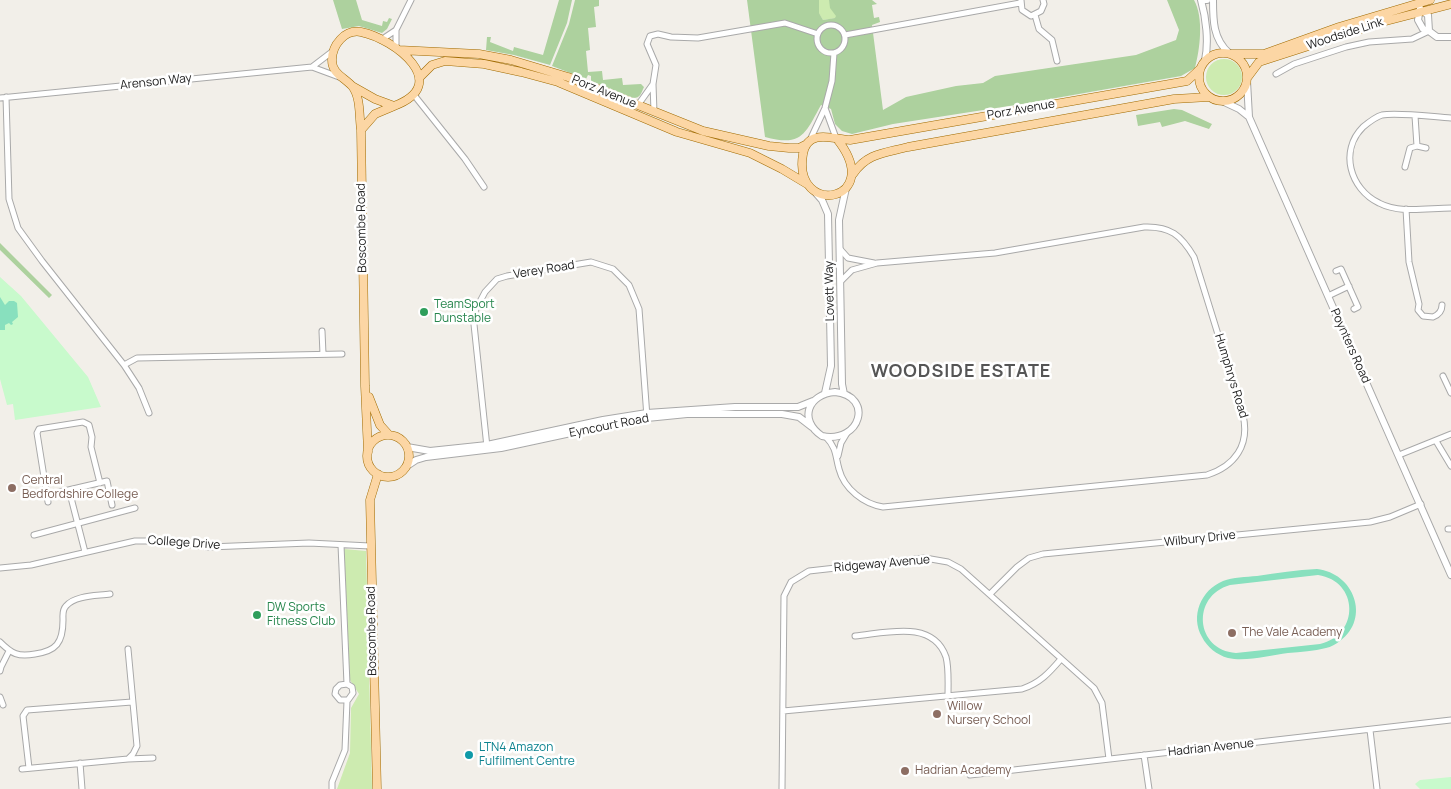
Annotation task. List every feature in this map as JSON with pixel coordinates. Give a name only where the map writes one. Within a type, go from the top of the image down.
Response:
[{"type":"main road","name":"Woodside Link","points":[[1247,80],[1259,62],[1420,7],[1430,0]]},
{"type":"main road","name":"Woodside Link","points":[[1229,54],[1264,54],[1339,27],[1420,7],[1451,4]]},
{"type":"main road","points":[[361,130],[375,114],[394,106],[414,95],[418,87],[419,78],[416,67],[410,58],[397,49],[360,32],[349,33],[339,40],[333,51],[333,68],[341,78],[352,86],[375,99],[394,106]]},
{"type":"main road","name":"Porz Avenue","points":[[397,49],[479,54],[511,60],[568,77],[703,131],[789,148],[799,148],[808,142]]},
{"type":"main road","points":[[1216,54],[1236,56],[1244,66],[1247,80],[1241,93],[1235,98],[1222,101],[1209,97],[1204,92],[1199,81],[1200,69],[1205,60],[1216,54]]},
{"type":"main road","name":"Porz Avenue","points":[[419,78],[432,65],[445,61],[484,64],[558,82],[677,132],[750,153],[807,184]]},
{"type":"main road","name":"Porz Avenue","points":[[837,138],[850,140],[1187,81],[1200,69]]},
{"type":"main road","name":"Boscombe Road","points":[[352,86],[357,98],[361,130],[365,386],[368,452]]},
{"type":"main road","name":"Porz Avenue","points":[[853,174],[860,163],[873,156],[908,147],[1174,99],[1209,97]]},
{"type":"main road","points":[[826,136],[837,138],[843,146],[850,160],[853,174],[851,182],[841,193],[829,196],[814,191],[807,184],[802,172],[802,162],[803,151],[808,142],[817,137],[826,136]]},
{"type":"main road","name":"Boscombe Road","points":[[365,386],[380,425],[389,435]]},
{"type":"main road","points":[[389,435],[403,441],[409,454],[407,466],[397,475],[384,476],[378,474],[369,465],[368,452],[375,440],[389,435]]},
{"type":"main road","name":"Boscombe Road","points":[[377,789],[370,500],[378,474]]},
{"type":"street","points":[[397,49],[396,30],[411,0]]},
{"type":"street","points":[[1035,15],[1043,8],[1044,0]]},
{"type":"street","points":[[1201,0],[1204,10],[1207,50],[1205,60]]},
{"type":"street","points":[[1213,0],[1216,36],[1221,47],[1229,54]]},
{"type":"street","points":[[845,35],[1020,2],[1024,13],[1035,15]]},
{"type":"street","points":[[1420,7],[1428,15],[1430,21],[1429,30]]},
{"type":"street","points":[[1035,15],[1039,29],[1052,40],[1057,61]]},
{"type":"street","points":[[654,112],[653,84],[656,65],[647,44],[650,36],[658,34],[671,37],[698,38],[785,23],[818,34]]},
{"type":"street","points":[[832,24],[840,28],[846,40],[842,48],[834,53],[824,51],[818,44],[818,34],[823,27],[832,24]]},
{"type":"street","points":[[381,40],[396,30]]},
{"type":"street","points":[[1429,30],[1436,37],[1451,37]]},
{"type":"street","points":[[1276,74],[1294,64],[1346,47],[1369,42],[1412,39],[1429,30]]},
{"type":"street","name":"Arenson Way","points":[[312,66],[333,51]]},
{"type":"street","points":[[808,142],[825,108],[832,81],[834,53]]},
{"type":"street","name":"Arenson Way","points":[[3,98],[312,66],[341,78]]},
{"type":"street","name":"Poynters Road","points":[[1247,80],[1250,117],[1400,455],[1451,576]]},
{"type":"street","points":[[638,106],[653,84]]},
{"type":"street","points":[[414,95],[465,159],[484,187]]},
{"type":"street","points":[[3,98],[9,199],[18,228],[124,365],[139,388],[149,413]]},
{"type":"street","points":[[1222,101],[1250,117]]},
{"type":"street","points":[[825,108],[837,138]]},
{"type":"street","points":[[1451,118],[1386,115],[1372,120],[1355,137],[1350,153],[1351,170],[1358,184],[1366,194],[1377,202],[1390,208],[1451,208]]},
{"type":"street","points":[[1415,116],[1417,146]]},
{"type":"street","points":[[1405,167],[1410,148],[1417,146],[1426,148]]},
{"type":"street","name":"Lovett Way","points":[[844,394],[842,384],[839,220],[846,188]]},
{"type":"street","name":"Lovett Way","points":[[814,191],[822,200],[828,214],[831,366],[825,393]]},
{"type":"street","points":[[1406,209],[1409,262],[1418,310],[1423,316],[1433,317],[1440,312],[1442,305]]},
{"type":"street","name":"Humphrys Road","points":[[826,437],[835,447],[842,476],[848,486],[868,503],[883,507],[1207,475],[1218,472],[1229,465],[1240,449],[1245,436],[1243,415],[1194,256],[1184,241],[1170,231],[1144,227],[995,253],[877,263],[852,270],[841,281]]},
{"type":"street","name":"Humphrys Road","points":[[840,248],[848,258],[877,263]]},
{"type":"street","name":"Verey Road","points":[[487,448],[474,316],[485,292],[497,279],[507,276],[591,262],[613,269],[629,285],[639,309],[647,415]]},
{"type":"street","points":[[1336,271],[1341,269],[1358,307],[1354,309]]},
{"type":"street","points":[[1328,296],[1349,286]]},
{"type":"street","points":[[322,331],[323,354]]},
{"type":"street","points":[[124,365],[137,358],[342,354]]},
{"type":"street","points":[[1443,376],[1451,394]]},
{"type":"street","points":[[837,459],[841,443],[855,425],[858,414],[855,403],[850,397],[835,392],[825,393],[813,401],[808,415],[816,432],[826,437],[847,433]]},
{"type":"street","name":"Eyncourt Road","points":[[407,466],[416,460],[426,457],[487,448],[603,420],[735,407],[798,407],[813,401]]},
{"type":"street","name":"Eyncourt Road","points":[[647,415],[782,414],[799,417],[812,427]]},
{"type":"street","points":[[48,502],[37,433],[40,429],[83,422],[88,425],[92,437],[91,447],[100,482]]},
{"type":"street","points":[[1400,455],[1451,434]]},
{"type":"street","points":[[1436,441],[1451,466]]},
{"type":"street","name":"Eyncourt Road","points":[[407,447],[432,451],[487,448]]},
{"type":"street","points":[[47,495],[106,481],[112,505]]},
{"type":"street","points":[[69,490],[85,552]]},
{"type":"street","name":"Wilbury Drive","points":[[990,594],[1023,562],[1043,554],[1370,522],[1390,517],[1421,504]]},
{"type":"street","points":[[34,535],[135,508]]},
{"type":"street","name":"College Drive","points":[[0,568],[30,565],[134,541],[160,541],[209,546],[309,544],[370,546]]},
{"type":"street","points":[[341,545],[347,684]]},
{"type":"street","name":"Ridgeway Avenue","points":[[782,789],[784,596],[791,582],[799,575],[809,571],[925,558],[948,562],[961,569],[1094,688],[1102,703],[1110,759]]},
{"type":"street","points":[[0,642],[9,651],[21,656],[49,652],[57,646],[61,639],[63,626],[62,611],[66,605],[72,600],[110,594]]},
{"type":"street","points":[[856,636],[913,630],[927,634],[939,643],[946,658],[948,696]]},
{"type":"street","points":[[128,649],[136,746],[133,754],[128,759]]},
{"type":"street","points":[[0,672],[9,651]]},
{"type":"street","points":[[783,711],[1022,689],[1036,684],[1061,659]]},
{"type":"street","points":[[340,684],[347,684],[352,688],[351,699],[347,701],[339,700],[335,692],[340,684]]},
{"type":"street","points":[[0,697],[3,705]]},
{"type":"street","points":[[332,789],[332,782],[345,750],[347,701]]},
{"type":"street","points":[[29,768],[23,716],[27,710],[132,702]]},
{"type":"street","name":"Hadrian Avenue","points":[[970,775],[1451,720]]},
{"type":"street","points":[[1370,730],[1377,789]]},
{"type":"street","points":[[1144,755],[1149,789]]},
{"type":"street","points":[[22,769],[153,758]]},
{"type":"street","points":[[80,763],[82,789]]},
{"type":"green space","points":[[333,0],[356,0],[362,20],[382,26],[383,21],[387,22],[389,18],[392,19],[387,29],[382,33],[359,26],[342,29]]},
{"type":"green space","points":[[559,0],[572,0],[567,23],[550,65],[514,55],[486,50],[487,37],[491,37],[490,42],[513,51],[514,47],[543,55]]},
{"type":"green space","points":[[575,0],[599,0],[599,6],[594,7],[596,27],[588,28],[590,50],[586,51],[588,72],[602,71],[603,80],[622,78],[623,85],[641,84],[644,87],[638,97],[633,98],[591,81],[591,76],[588,75],[586,79],[552,66],[569,24]]},
{"type":"green space","points":[[747,0],[819,0],[819,13],[823,20],[835,18],[836,16],[830,8],[829,0],[872,0],[877,4],[872,5],[874,18],[879,17],[880,22],[872,25],[883,110],[906,97],[956,86],[983,83],[995,76],[1136,55],[1176,40],[1179,30],[1167,0],[1194,0],[1199,16],[1200,43],[1195,68],[1181,76],[893,124],[852,134],[842,131],[835,124],[831,109],[821,105],[811,124],[801,136],[795,139],[777,140],[765,137]]},
{"type":"green space","points":[[819,0],[829,0],[836,18],[823,20],[817,10]]},
{"type":"green space","points":[[1224,59],[1237,64],[1242,77],[1237,90],[1224,95],[1211,90],[1206,77],[1211,64]]},
{"type":"green space","points":[[1174,109],[1182,110],[1212,124],[1209,129],[1185,121],[1162,127],[1160,122],[1138,126],[1136,115]]},
{"type":"green space","points":[[0,243],[52,295],[49,298],[0,250]]},
{"type":"green space","points":[[0,277],[21,296],[88,377],[101,407],[15,420],[13,404],[7,405],[0,379]]},
{"type":"green space","points":[[0,297],[5,305],[9,301],[17,303],[18,317],[12,322],[13,324],[5,325],[5,330],[0,330]]},
{"type":"green space","points":[[344,549],[366,551],[372,789],[337,789],[350,753],[351,708],[359,694],[350,680]]},
{"type":"green space","points":[[1317,569],[1330,572],[1341,579],[1349,587],[1354,598],[1356,609],[1355,621],[1349,631],[1338,642],[1330,647],[1317,650],[1258,658],[1235,659],[1216,653],[1204,641],[1197,621],[1198,612],[1204,597],[1215,585],[1235,578]],"holes":[[[1318,575],[1331,579],[1341,587],[1347,597],[1349,608],[1348,620],[1333,639],[1320,644],[1236,653],[1222,650],[1212,643],[1206,633],[1203,622],[1204,611],[1209,600],[1217,591],[1230,585]]]},
{"type":"green space","points":[[1451,777],[1451,789],[1420,789],[1415,784],[1420,780]]},
{"type":"place","name":"TeamSport Dunstable","points":[[424,312]]},
{"type":"place","name":"Central Bedfordshire College","points":[[12,488]]},
{"type":"place","name":"DW Sports Fitness Club","points":[[257,615]]},
{"type":"place","name":"The Vale Academy","points":[[1232,633]]},
{"type":"place","name":"Willow Nursery School","points":[[937,714]]},
{"type":"place","name":"LTN4 Amazon Fulfilment Centre","points":[[469,755]]},
{"type":"place","name":"Hadrian Academy","points":[[905,771]]},
{"type":"district","name":"WOODSIDE ESTATE","points":[[961,372]]}]
